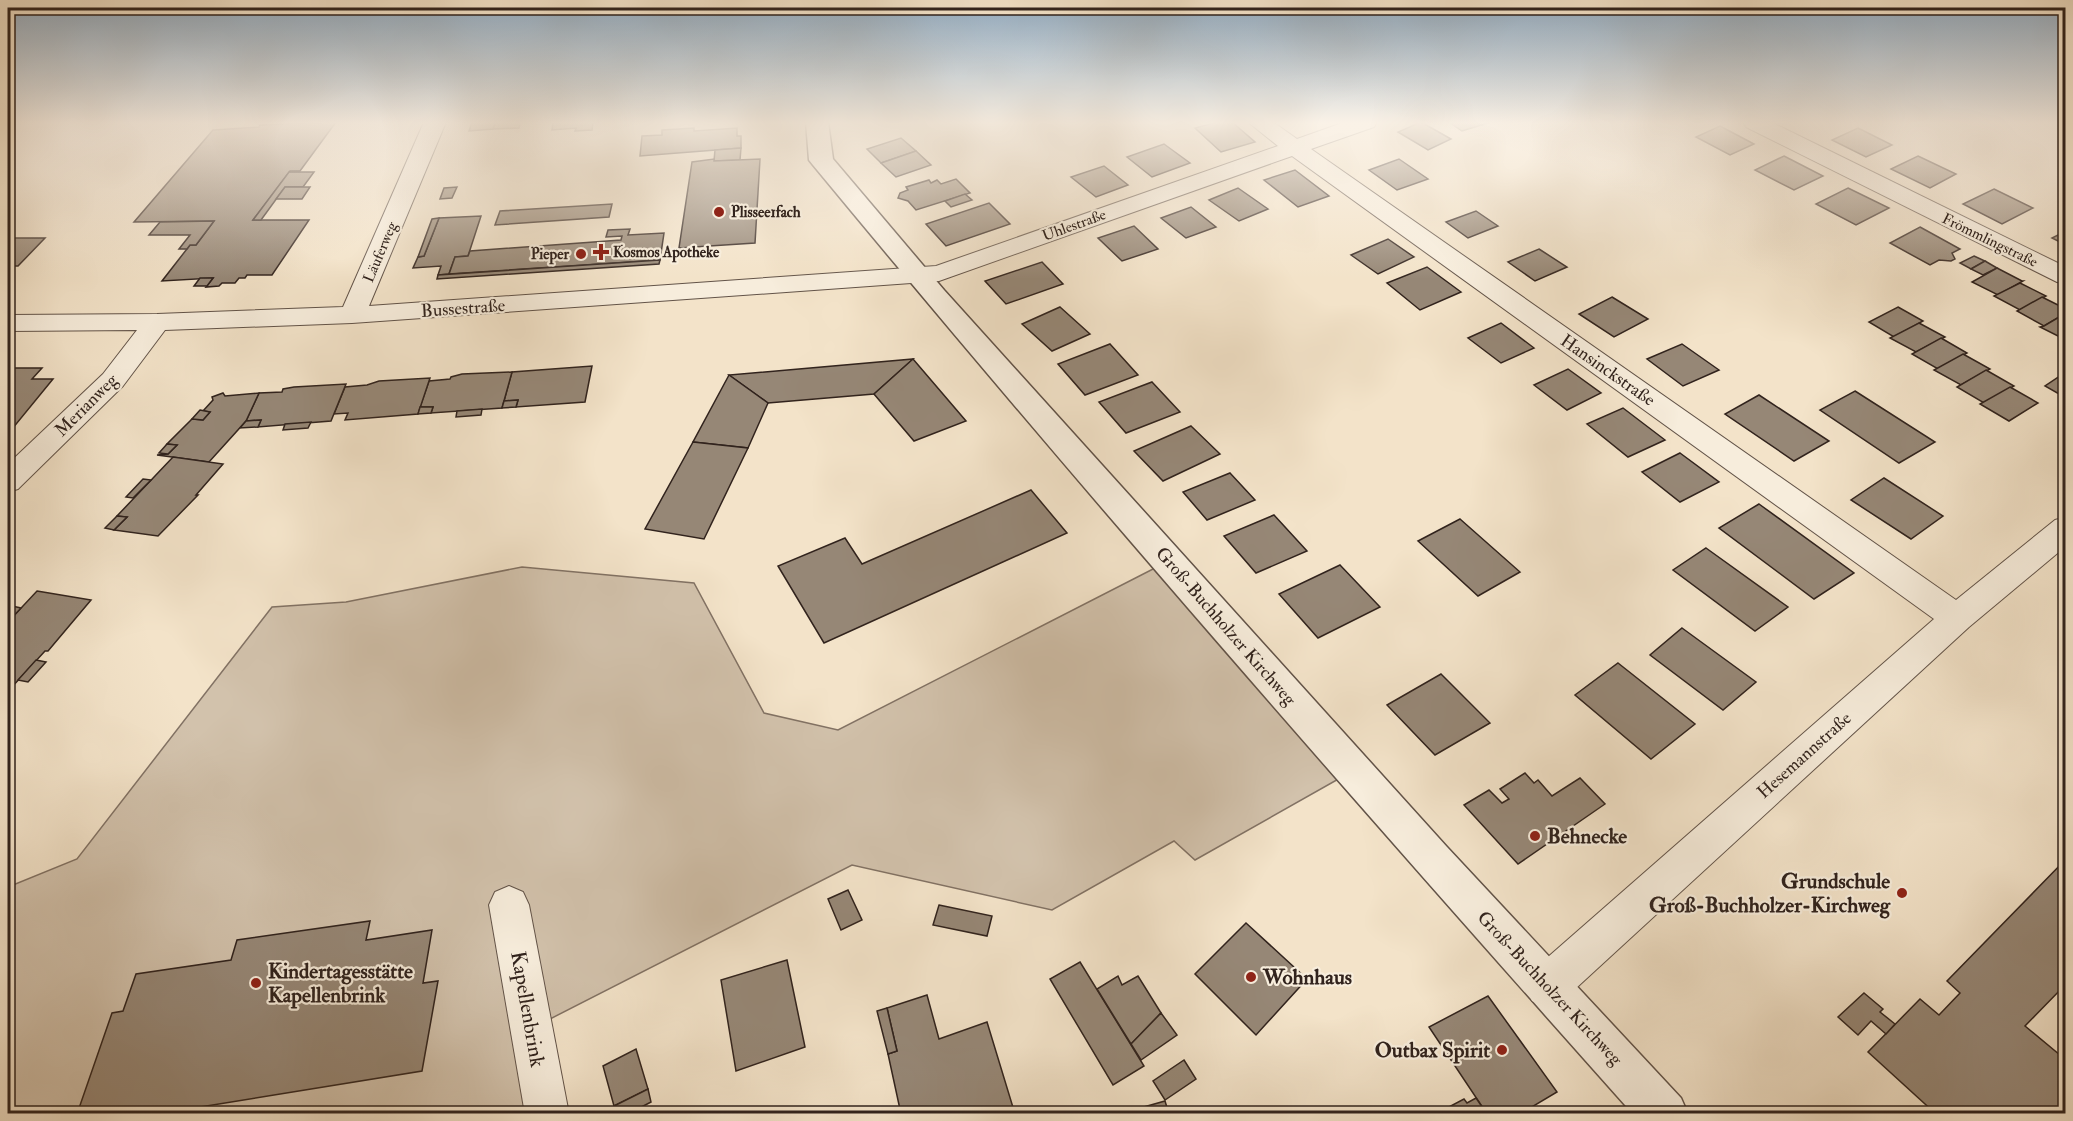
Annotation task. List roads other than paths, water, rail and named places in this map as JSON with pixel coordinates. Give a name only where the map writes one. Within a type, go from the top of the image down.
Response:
[{"type":"street","name":"Läuferweg","points":[[352,315],[413,174]]},
{"type":"street","name":"Groß-Buchholzer Kirchweg","points":[[833,174],[917,275],[1432,860],[1665,1113]]},
{"type":"street","name":"Uhlestraße","points":[[917,275],[939,273],[1215,174]]},
{"type":"street","name":"Hansinckstraße","points":[[1334,174],[1957,618]]},
{"type":"street","name":"Frömmlingstraße","points":[[1859,174],[2066,277]]},
{"type":"street","name":"Bussestraße","points":[[8,323],[157,322],[352,315],[917,275]]},
{"type":"street","name":"Merianweg","points":[[8,481],[113,380],[157,322]]},
{"type":"street","name":"Hesemannstraße","points":[[1547,986],[1957,618],[2066,528]]},
{"type":"street","name":"Kapellenbrink","points":[[509,905],[546,1113]]},
{"type":"place","name":"Plissee1fach","points":[[719,212]]},
{"type":"place","name":"Kosmos Apotheke","points":[[601,252]]},
{"type":"place","name":"Pieper","points":[[581,254]]},
{"type":"place","name":"Behnecke","points":[[1535,836]]},
{"type":"place","name":"Grundschule Groß-Buchholzer-Kirchweg","points":[[1902,893]]},
{"type":"place","name":"Wohnhaus","points":[[1251,977]]},
{"type":"place","name":"Kindertagesstätte Kapellenbrink","points":[[256,983]]},
{"type":"place","name":"Outbax Spirit","points":[[1502,1050]]}]
